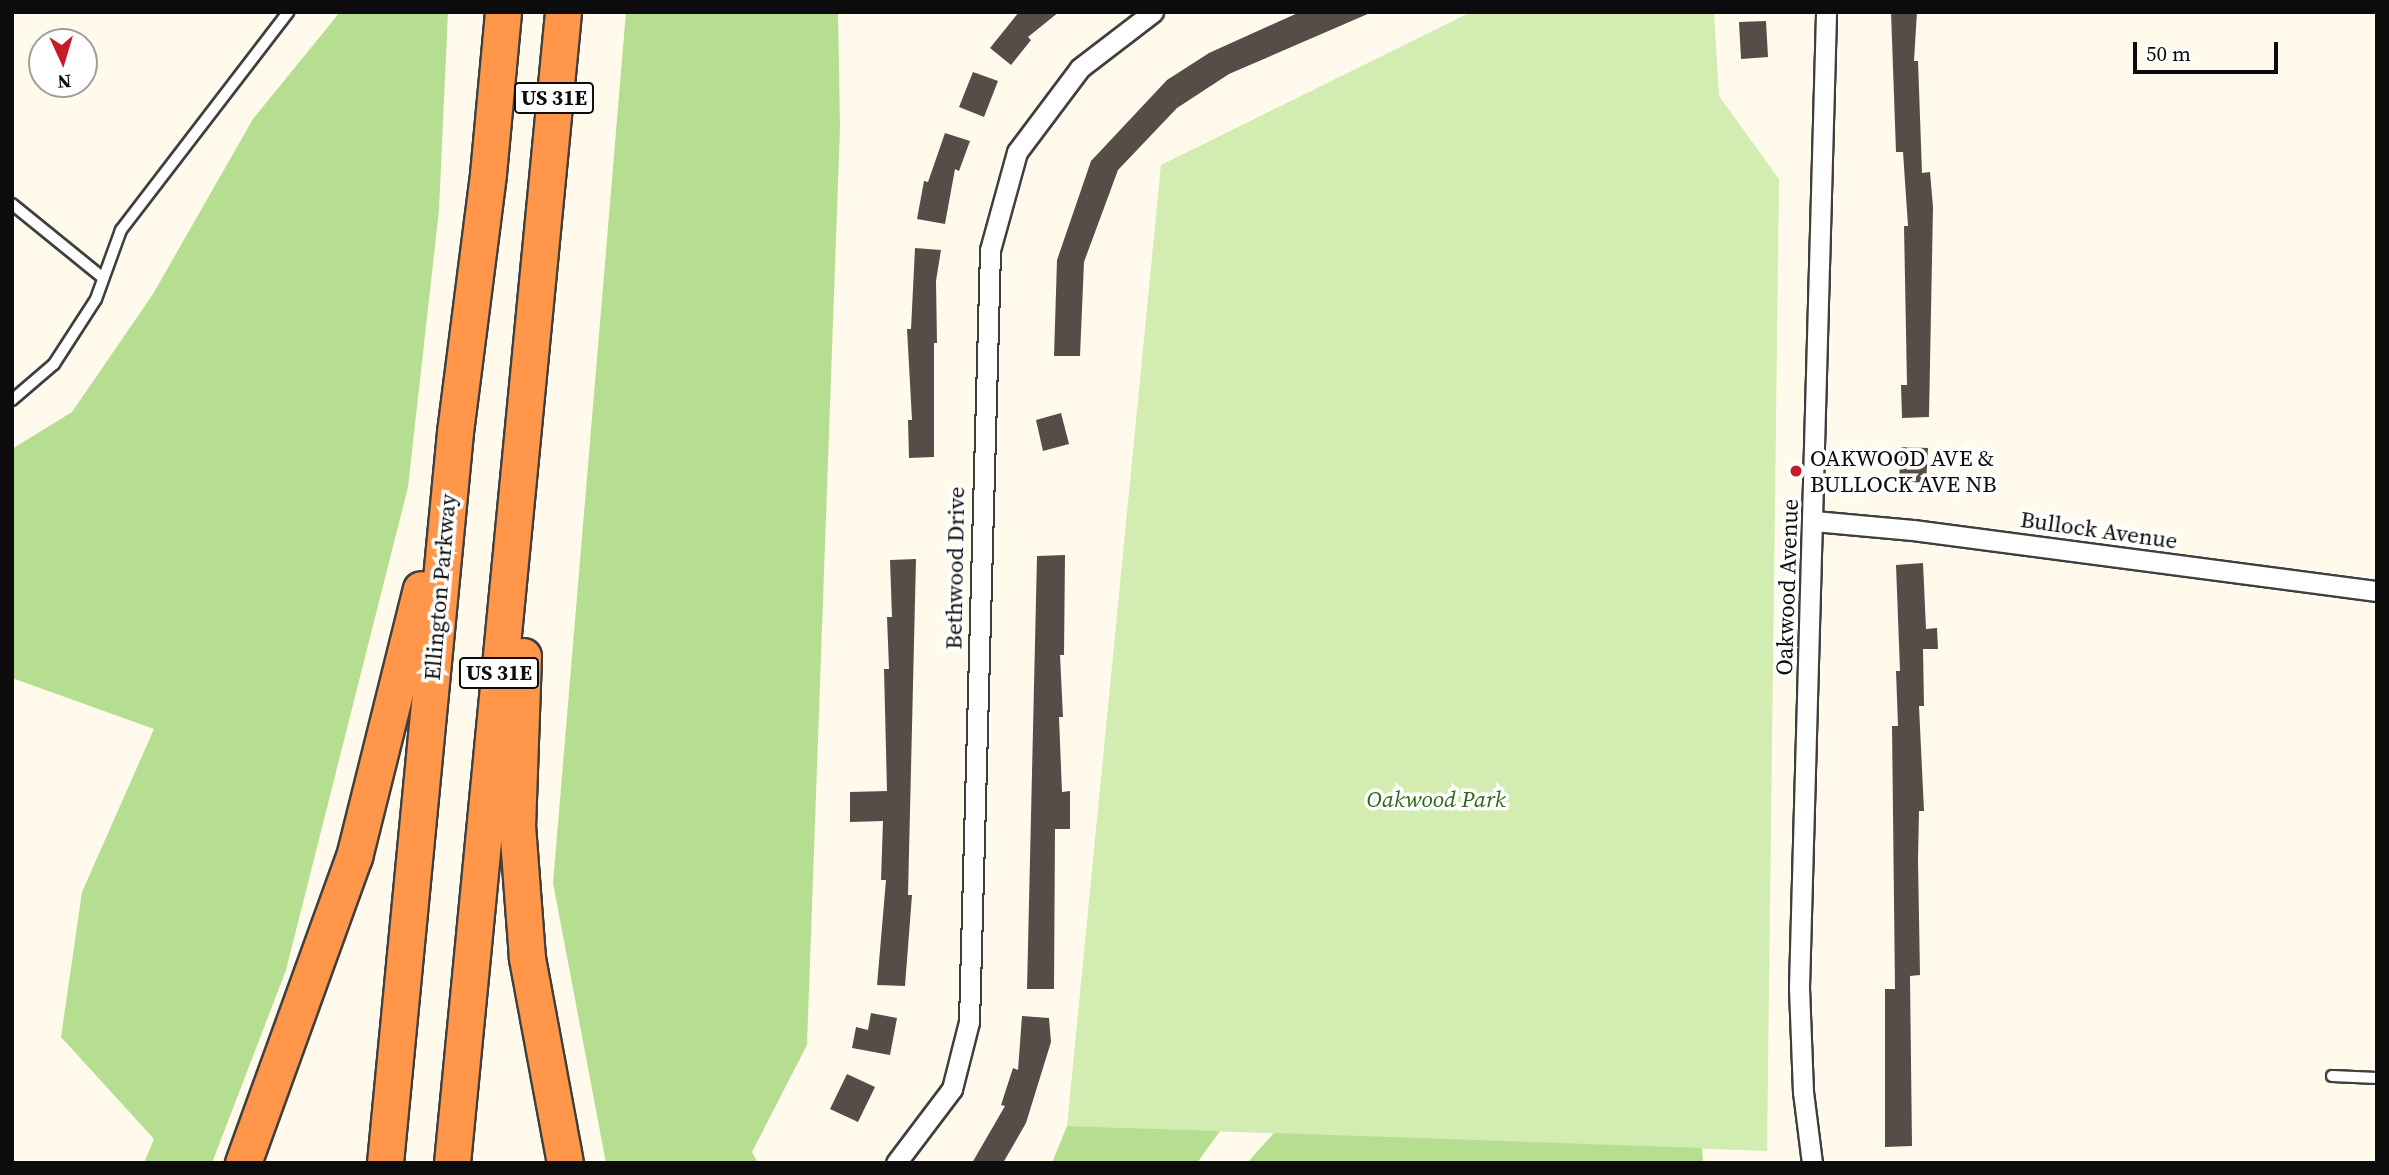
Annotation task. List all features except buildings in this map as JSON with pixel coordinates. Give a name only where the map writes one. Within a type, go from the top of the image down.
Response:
[{"type":"highway","name":"Ellington Parkway","points":[[385,1163],[455,432],[485,199],[503,12]]},
{"type":"highway","name":"US 31E","points":[[452,1163],[563,12]]},
{"type":"highway","points":[[545,183],[517,825],[527,958],[565,1163]]},
{"type":"highway","points":[[243,1163],[354,857],[402,677],[455,432]]},
{"type":"street","name":"Bethwood Drive","points":[[896,1163],[952,1089],[969,1023],[990,250],[1017,152],[1080,68],[1153,12]]},
{"type":"street","name":"Oakwood Avenue","points":[[1812,1163],[1803,1092],[1799,987],[1826,12]]},
{"type":"street","name":"Bullock Avenue","points":[[1814,521],[2377,591]]},
{"type":"lane","points":[[12,400],[54,364],[96,299],[121,230],[288,12]]},
{"type":"lane","points":[[12,204],[103,278]]},
{"type":"lane","points":[[2332,1076],[2377,1077]]},
{"type":"green space","points":[[340,12],[448,12],[439,210],[408,487],[286,970],[212,1163],[144,1163],[154,1139],[61,1037],[82,892],[154,729],[12,678],[12,449],[72,412],[153,294],[253,119]]},
{"type":"green space","points":[[626,12],[838,12],[840,127],[807,1045],[752,1152],[758,1163],[606,1163],[553,883]]},
{"type":"green space","name":"Oakwood Park","points":[[1471,12],[1714,12],[1719,96],[1779,179],[1767,1151],[1067,1126],[1161,165]]},
{"type":"green space","points":[[1067,1126],[1220,1131],[1197,1163],[1052,1163]]},
{"type":"green space","points":[[1274,1133],[1702,1148],[1703,1163],[1247,1163]]},
{"type":"place","name":"OAKWOOD AVE & BULLOCK AVE NB","points":[[1796,471]]}]
